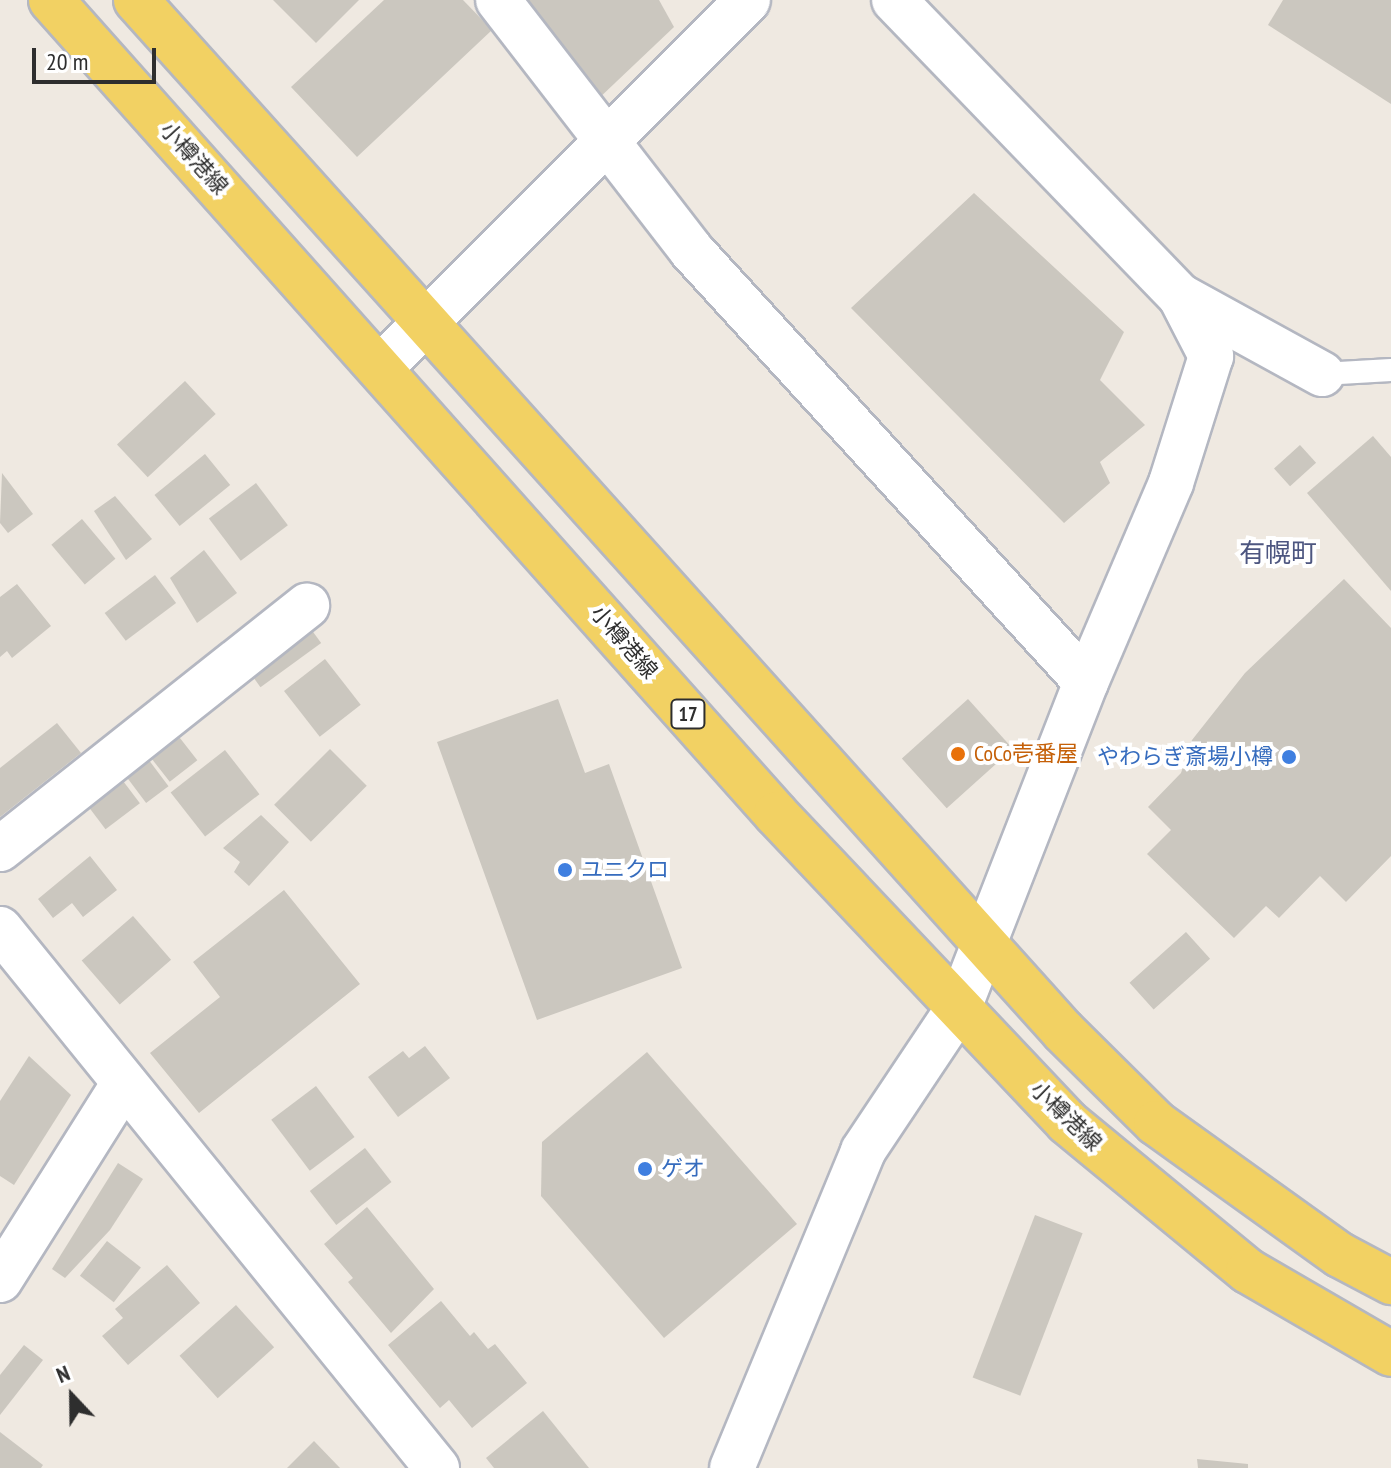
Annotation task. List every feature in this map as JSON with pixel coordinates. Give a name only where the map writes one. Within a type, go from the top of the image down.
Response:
[{"type":"main road","name":"小樽港線","points":[[51,0],[776,814],[1067,1122],[1248,1271],[1391,1354]]},
{"type":"main road","points":[[136,0],[984,943],[1156,1123],[1340,1255],[1391,1282]]},
{"type":"street","points":[[498,0],[606,144],[691,250],[1086,682]]},
{"type":"street","points":[[381,367],[748,0]]},
{"type":"street","points":[[732,1468],[863,1151],[959,1007],[1086,682],[1171,483],[1211,356],[1180,296],[894,0]]},
{"type":"street","points":[[1180,296],[1322,374]]},
{"type":"street","points":[[0,849],[307,606]]},
{"type":"street","points":[[0,929],[437,1468]]},
{"type":"street","points":[[0,1280],[124,1083]]},
{"type":"lane","points":[[1322,374],[1391,370]]},
{"type":"building","points":[[273,0],[359,0],[316,43]]},
{"type":"building","points":[[384,0],[463,0],[492,30],[357,157],[291,87]]},
{"type":"building","points":[[522,0],[659,0],[674,27],[596,101]]},
{"type":"building","points":[[1283,0],[1391,0],[1391,104],[1268,25]]},
{"type":"building","points":[[974,193],[1124,332],[1100,380],[1145,425],[1100,462],[1110,483],[1064,523],[851,308]]},
{"type":"building","points":[[185,381],[216,414],[148,477],[117,444]]},
{"type":"building","points":[[1373,436],[1391,457],[1391,591],[1307,493]]},
{"type":"building","points":[[1300,445],[1316,463],[1290,486],[1274,468]]},
{"type":"building","points":[[205,454],[230,485],[180,526],[154,495]]},
{"type":"building","points":[[2,473],[33,514],[8,533],[0,523]]},
{"type":"building","points":[[256,483],[288,525],[241,561],[209,519]]},
{"type":"building","points":[[115,496],[152,539],[126,560],[94,511]]},
{"type":"building","points":[[82,519],[115,559],[85,585],[51,545]]},
{"type":"building","points":[[204,550],[237,593],[197,623],[170,578]]},
{"type":"building","points":[[155,575],[176,603],[126,641],[105,613]]},
{"type":"building","name":"やわらぎ斎場小樽","points":[[1344,579],[1391,628],[1391,856],[1346,902],[1320,876],[1279,918],[1266,906],[1234,938],[1147,854],[1171,830],[1148,807],[1181,773],[1192,740],[1245,673]]},
{"type":"building","points":[[17,584],[51,626],[12,658],[7,651],[0,657],[0,597]]},
{"type":"building","points":[[300,614],[321,643],[260,687],[239,658]]},
{"type":"building","points":[[325,659],[361,705],[320,737],[284,691]]},
{"type":"building","name":"ユニクロ","points":[[558,699],[585,773],[609,764],[682,968],[537,1020],[437,742]]},
{"type":"building","name":"CoCo壱番屋","points":[[968,699],[1013,749],[947,808],[902,759]]},
{"type":"building","points":[[57,723],[81,753],[0,817],[0,768]]},
{"type":"building","points":[[169,724],[197,760],[170,782],[141,746]]},
{"type":"building","points":[[139,747],[168,786],[146,803],[117,764]]},
{"type":"building","points":[[330,749],[367,786],[311,842],[274,805]]},
{"type":"building","points":[[225,750],[259,794],[205,837],[171,792]]},
{"type":"building","points":[[114,769],[140,803],[106,829],[80,795]]},
{"type":"building","points":[[261,815],[289,842],[249,886],[234,872],[240,862],[223,848]]},
{"type":"building","points":[[90,856],[117,890],[83,917],[72,903],[53,918],[38,899]]},
{"type":"building","points":[[284,890],[360,984],[199,1113],[150,1053],[220,997],[193,962]]},
{"type":"building","points":[[133,916],[171,960],[120,1004],[82,961]]},
{"type":"building","points":[[1186,932],[1210,959],[1154,1010],[1130,983]]},
{"type":"building","points":[[425,1046],[450,1078],[398,1117],[368,1077],[403,1051],[409,1058]]},
{"type":"building","name":"ゲオ","points":[[647,1052],[797,1224],[664,1338],[541,1196],[542,1142]]},
{"type":"building","points":[[29,1056],[71,1095],[14,1185],[0,1176],[0,1101]]},
{"type":"building","points":[[316,1086],[355,1137],[310,1171],[271,1120]]},
{"type":"building","points":[[365,1148],[391,1182],[336,1225],[310,1191]]},
{"type":"building","points":[[118,1163],[143,1179],[110,1230],[65,1278],[52,1269]]},
{"type":"building","points":[[367,1207],[434,1289],[391,1333],[348,1282],[353,1278],[324,1244]]},
{"type":"building","points":[[1035,1215],[1083,1233],[1020,1396],[973,1377]]},
{"type":"building","points":[[107,1241],[141,1267],[114,1302],[80,1276]]},
{"type":"building","points":[[167,1265],[200,1303],[128,1365],[102,1336],[123,1318],[115,1309]]},
{"type":"building","points":[[441,1301],[470,1336],[474,1332],[488,1349],[495,1344],[527,1383],[472,1428],[449,1400],[440,1408],[388,1345]]},
{"type":"building","points":[[236,1305],[274,1347],[218,1398],[180,1356]]},
{"type":"building","points":[[24,1345],[43,1360],[0,1415],[0,1375]]},
{"type":"building","points":[[543,1411],[589,1468],[494,1468],[486,1458]]},
{"type":"building","points":[[0,1432],[43,1465],[41,1468],[0,1468]]},
{"type":"building","points":[[314,1441],[340,1468],[287,1468]]},
{"type":"building","points":[[1197,1459],[1248,1464],[1248,1468],[1198,1468]]},
{"type":"place","name":"CoCo壱番屋","points":[[958,754]]},
{"type":"place","name":"やわらぎ斎場小樽","points":[[1289,757]]},
{"type":"place","name":"ユニクロ","points":[[565,870]]},
{"type":"place","name":"ゲオ","points":[[645,1169]]},
{"type":"district","name":"有幌町","points":[[1278,553]]}]
